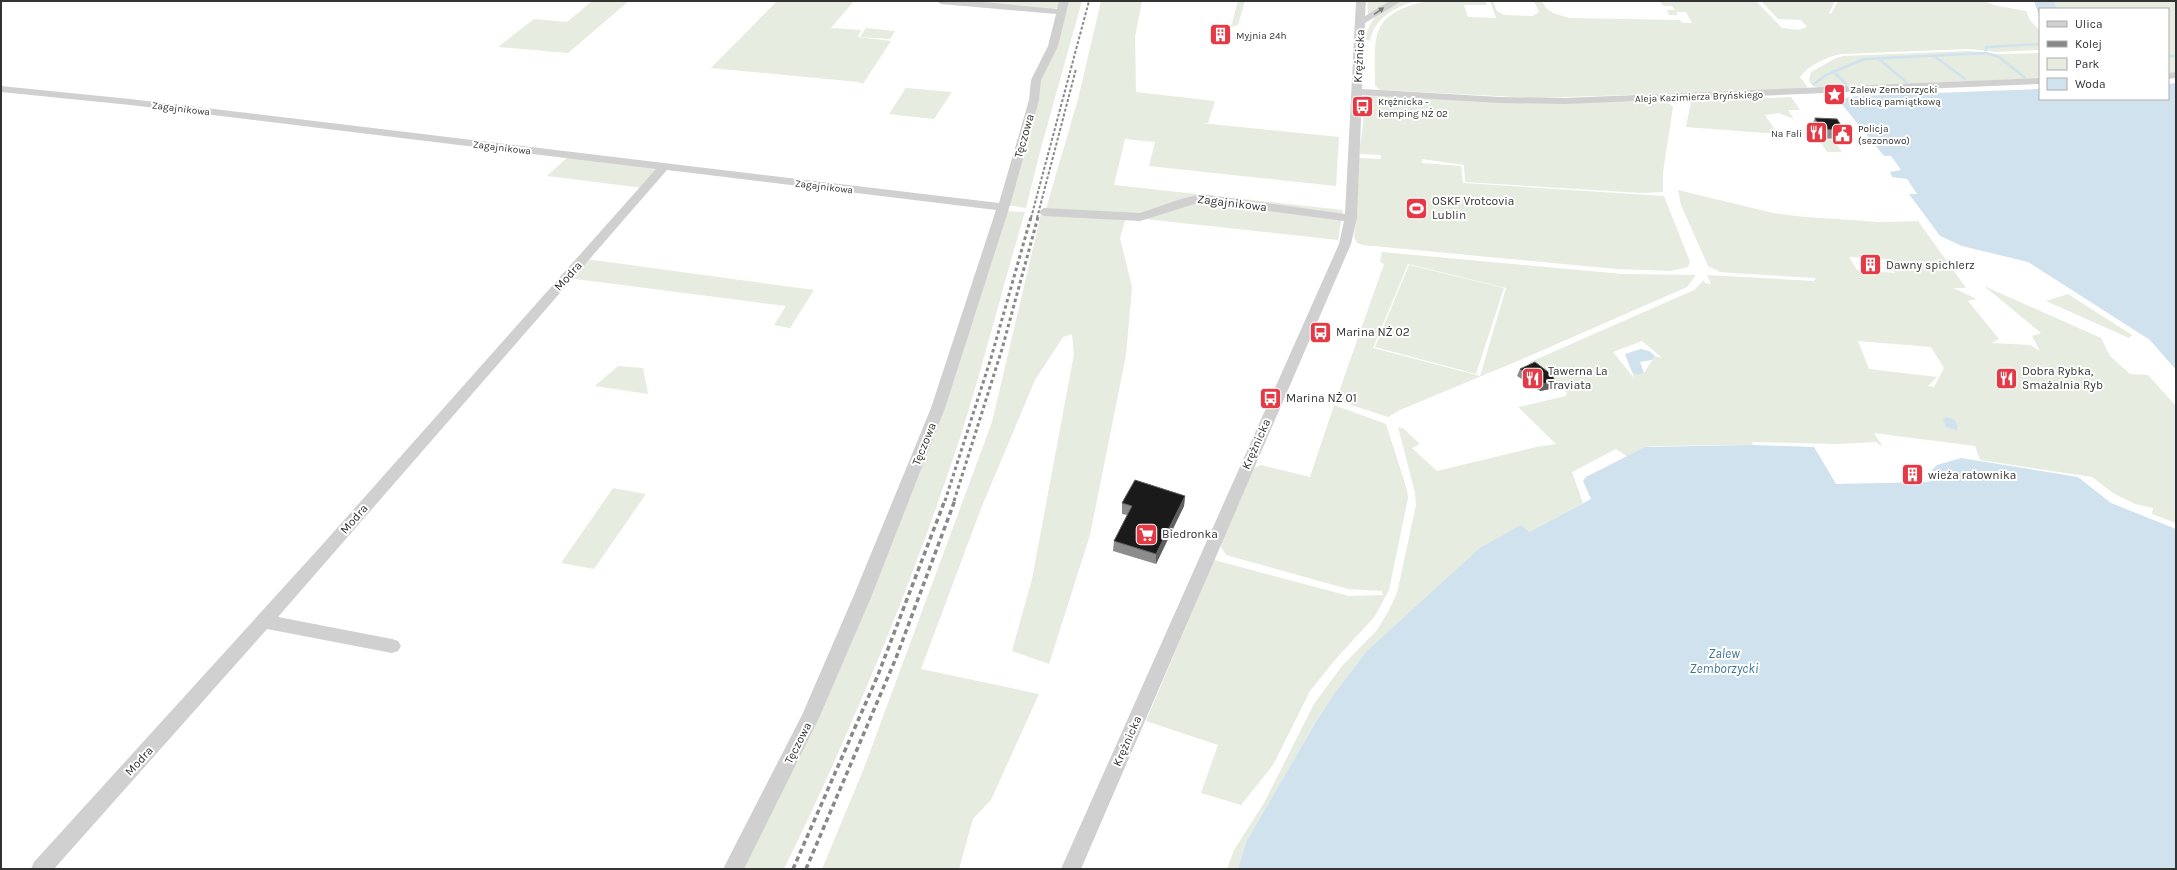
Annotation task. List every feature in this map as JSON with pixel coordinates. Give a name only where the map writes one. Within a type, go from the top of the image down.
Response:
[{"type":"street","points":[[941,1],[1062,12]]},
{"type":"street","name":"Tęczowa","points":[[733,869],[810,718],[866,588],[938,408],[1003,207],[1034,100],[1036,80],[1053,46],[1064,1]]},
{"type":"street","name":"Krężnicka","points":[[1071,869],[1341,254],[1351,218],[1361,1]]},
{"type":"street","points":[[1361,21],[1397,1]]},
{"type":"street","name":"Aleja Kazimierza Bryńskiego","points":[[1357,92],[1538,101],[1820,91],[2039,81]]},
{"type":"street","name":"Zagajnikowa","points":[[1,89],[164,106],[1003,207]]},
{"type":"street","name":"Modra","points":[[41,869],[608,232],[664,166]]},
{"type":"street","name":"Zagajnikowa","points":[[1044,212],[1140,217],[1152,216],[1191,198],[1201,198],[1351,218]]},
{"type":"street","points":[[264,620],[392,646]]},
{"type":"green space","points":[[592,1],[629,1],[568,53],[498,47],[534,19],[567,22]]},
{"type":"green space","points":[[777,1],[854,1],[831,28],[861,30],[858,37],[891,41],[863,84],[858,82],[711,68]]},
{"type":"green space","points":[[959,1],[1062,1],[1059,8],[1048,9]]},
{"type":"green space","points":[[1068,1],[1082,1],[1026,208],[1007,205],[1039,80]]},
{"type":"green space","points":[[1101,1],[1142,1],[1135,37],[1136,92],[1215,101],[1208,123],[1201,123],[1339,137],[1336,186],[1149,166],[1155,142],[1125,139],[1114,185],[1343,210],[1338,240],[1126,217],[1120,238],[1132,287],[1126,355],[1090,535],[1049,664],[1012,651],[1032,579],[1074,354],[1072,334],[1063,337],[1035,380],[982,506],[921,669],[1039,694],[991,800],[973,819],[959,869],[822,869],[864,768],[992,422],[1041,214],[1045,212],[1078,99]]},
{"type":"green space","points":[[1238,1],[1245,1],[1238,25],[1231,27]]},
{"type":"green space","points":[[1367,1],[1393,1],[1368,15]]},
{"type":"green space","points":[[1404,1],[1416,1],[1393,10],[1376,26],[1370,41],[1366,40],[1370,25],[1378,14]]},
{"type":"green space","points":[[1426,1],[1485,1],[1487,5],[1464,5],[1468,17],[1496,18],[1490,1],[1493,1],[1497,11],[1504,15],[1533,16],[1539,12],[1534,1],[1542,1],[1546,8],[1553,13],[1569,18],[1678,20],[1677,18],[1683,23],[1692,23],[1686,12],[1677,12],[1677,15],[1669,15],[1667,10],[1675,10],[1672,6],[1664,6],[1659,1],[1756,1],[1782,28],[1798,30],[1807,27],[1801,20],[1778,19],[1761,1],[1835,1],[1829,13],[1831,14],[1838,1],[1984,1],[1994,5],[2026,11],[2030,20],[2039,30],[2039,50],[1995,52],[1970,49],[1841,54],[1818,62],[1800,77],[1807,86],[1806,89],[1536,98],[1380,90],[1375,86],[1375,54],[1379,30],[1384,21],[1394,13]]},
{"type":"green space","points":[[2053,1],[2176,1],[2176,73],[2169,73],[2169,8],[2057,8]]},
{"type":"green space","points":[[866,28],[895,31],[890,39],[860,37]]},
{"type":"green space","points":[[1969,51],[1999,54],[2039,53],[2039,78],[1819,88],[1813,86],[1809,81],[1811,72],[1836,58],[1844,56]]},
{"type":"green space","points":[[906,88],[952,92],[934,119],[889,114]]},
{"type":"green space","points":[[1367,94],[1501,102],[1666,101],[1673,107],[1663,172],[1663,192],[1642,193],[1465,182],[1464,165],[1422,159],[1422,163],[1461,166],[1463,183],[1664,196],[1690,262],[1688,267],[1670,271],[1617,269],[1363,245],[1357,243],[1354,236],[1357,215],[1359,158],[1381,159],[1381,155],[1359,154],[1363,124],[1363,107],[1366,107],[1363,96]]},
{"type":"green space","points":[[1791,97],[1800,110],[1788,110],[1794,119],[1779,113],[1765,115],[1778,134],[1686,127],[1691,102]]},
{"type":"green space","points":[[1818,138],[1833,139],[1842,152],[1827,152]]},
{"type":"green space","points":[[569,156],[655,167],[657,170],[643,188],[547,176]]},
{"type":"green space","points":[[1678,190],[1773,213],[1805,217],[1880,222],[1918,221],[1966,288],[1953,288],[1977,299],[1968,301],[1999,339],[1992,343],[2030,345],[2040,351],[2032,336],[2041,333],[1984,286],[2101,338],[2110,356],[2130,374],[2148,375],[2176,406],[2176,523],[2152,514],[2153,508],[2135,504],[2113,493],[2092,477],[1980,460],[1975,446],[1874,433],[1883,447],[1876,442],[1837,444],[1752,442],[1753,445],[1645,447],[1628,457],[1616,449],[1572,472],[1583,503],[1529,532],[1366,652],[1334,694],[1317,720],[1246,842],[1238,869],[1227,869],[1234,850],[1264,803],[1314,704],[1342,666],[1377,630],[1397,593],[1416,505],[1415,493],[1398,427],[1404,429],[1420,444],[1412,448],[1437,471],[1536,447],[1556,444],[1518,407],[1566,396],[1567,393],[1528,363],[1694,290],[1704,280],[1705,283],[1711,284],[1707,275],[1814,281],[1816,278],[1720,272],[1708,266],[1681,205]],"holes":[[[1849,257],[1887,259],[1895,273],[1857,270]],[[1642,341],[1662,358],[1655,356],[1644,373],[1638,375],[1632,372],[1634,378],[1613,352]],[[1858,341],[1931,347],[1944,368],[1934,387],[1928,386],[1937,377],[1869,369]]]},
{"type":"green space","points":[[1005,211],[1025,212],[962,432],[923,543],[880,654],[834,762],[784,869],[737,869],[815,719]]},
{"type":"green space","points":[[1382,252],[1622,274],[1696,275],[1687,287],[1527,357],[1400,410],[1388,417],[1336,400],[1384,264],[1380,262]],"holes":[[[1408,264],[1506,288],[1480,376],[1373,348]]]},
{"type":"green space","points":[[586,259],[814,290],[790,328],[774,325],[786,306],[568,278]]},
{"type":"green space","points":[[1409,265],[1504,288],[1476,374],[1375,347]]},
{"type":"green space","points":[[2068,294],[2132,335],[2129,338],[2046,301]]},
{"type":"green space","points":[[618,366],[643,368],[648,394],[595,386]]},
{"type":"green space","points":[[1334,405],[1386,424],[1407,490],[1408,498],[1389,590],[1375,616],[1335,660],[1310,691],[1273,765],[1241,805],[1201,793],[1218,745],[1146,721],[1214,560],[1349,596],[1383,595],[1382,591],[1348,589],[1226,555],[1220,545],[1250,470],[1261,465],[1310,477]]},
{"type":"green space","points":[[613,488],[646,494],[594,569],[561,563]]},
{"type":"water","points":[[2034,1],[2053,1],[2057,8],[2039,8],[2039,15]]},
{"type":"water","points":[[2176,83],[2176,370],[2150,340],[2028,262],[1962,246],[1940,236],[1909,194],[1917,194],[1907,179],[1892,177],[1890,172],[1901,170],[1891,156],[1884,156],[1840,102],[1845,98],[1857,96],[2039,89],[2039,100],[2169,100],[2169,84]]},
{"type":"water","points":[[1641,349],[1649,351],[1655,356],[1652,360],[1640,362],[1644,373],[1638,375],[1632,372],[1625,354]]},
{"type":"water","points":[[1947,417],[1955,420],[1958,427],[1957,430],[1946,427],[1943,419]]},
{"type":"water","name":"Zalew Zemborzycki","points":[[1753,445],[1814,447],[1836,484],[1929,482],[1932,470],[1937,465],[1961,458],[2078,477],[2111,503],[2176,529],[2176,869],[1238,869],[1246,842],[1317,720],[1334,694],[1366,652],[1480,548],[1521,525],[1529,532],[1591,499],[1583,481],[1586,477],[1645,447]]},
{"type":"building","points":[[1815,118],[1837,119],[1844,130],[1820,129]]},
{"type":"building","points":[[1535,362],[1552,375],[1554,379],[1552,382],[1542,384],[1520,369]]},
{"type":"building","name":"Biedronka","points":[[1135,480],[1185,496],[1156,554],[1114,541],[1132,506],[1122,503]]},
{"type":"waterway","points":[[1986,50],[1986,47],[2039,44]]},
{"type":"waterway","points":[[1878,58],[1986,53],[1999,57],[2024,77]]},
{"type":"waterway","points":[[1934,56],[1965,79]]},
{"type":"waterway","points":[[2169,56],[2176,56]]},
{"type":"waterway","points":[[1834,72],[1864,59],[1878,58]]},
{"type":"waterway","points":[[1878,58],[1906,82]]},
{"type":"waterway","points":[[1814,84],[1826,75],[1834,72]]},
{"type":"waterway","points":[[1834,72],[1846,84]]},
{"type":"railway","points":[[1031,218],[1089,1]]},
{"type":"railway","points":[[1037,218],[1076,69]]},
{"type":"railway","points":[[945,501],[991,358],[1031,217]]},
{"type":"railway","points":[[954,501],[1002,349],[1038,217]]},
{"type":"railway","points":[[793,869],[878,675],[945,500]]},
{"type":"railway","points":[[806,869],[896,658],[955,500]]},
{"type":"place","name":"Myjnia 24h","points":[[1220,35]]},
{"type":"place","name":"Zalew Zemborzycki tablicą pamiątkową","points":[[1834,95]]},
{"type":"place","name":"Krężnicka - kemping NŻ 02","points":[[1362,107]]},
{"type":"place","name":"Na Fali","points":[[1817,133]]},
{"type":"place","name":"Policja (sezonowo)","points":[[1843,134]]},
{"type":"place","name":"OSKF Vrotcovia Lublin","points":[[1417,208]]},
{"type":"place","name":"Dawny spichlerz","points":[[1871,265]]},
{"type":"place","name":"Marina NŻ 02","points":[[1320,332]]},
{"type":"place","name":"Tawerna La Traviata","points":[[1533,378]]},
{"type":"place","name":"Dobra Rybka, Smażalnia Ryb","points":[[2007,378]]},
{"type":"place","name":"Marina NŻ 01","points":[[1270,398]]},
{"type":"place","name":"wieża ratownika","points":[[1913,475]]},
{"type":"place","name":"Biedronka","points":[[1147,534]]}]
